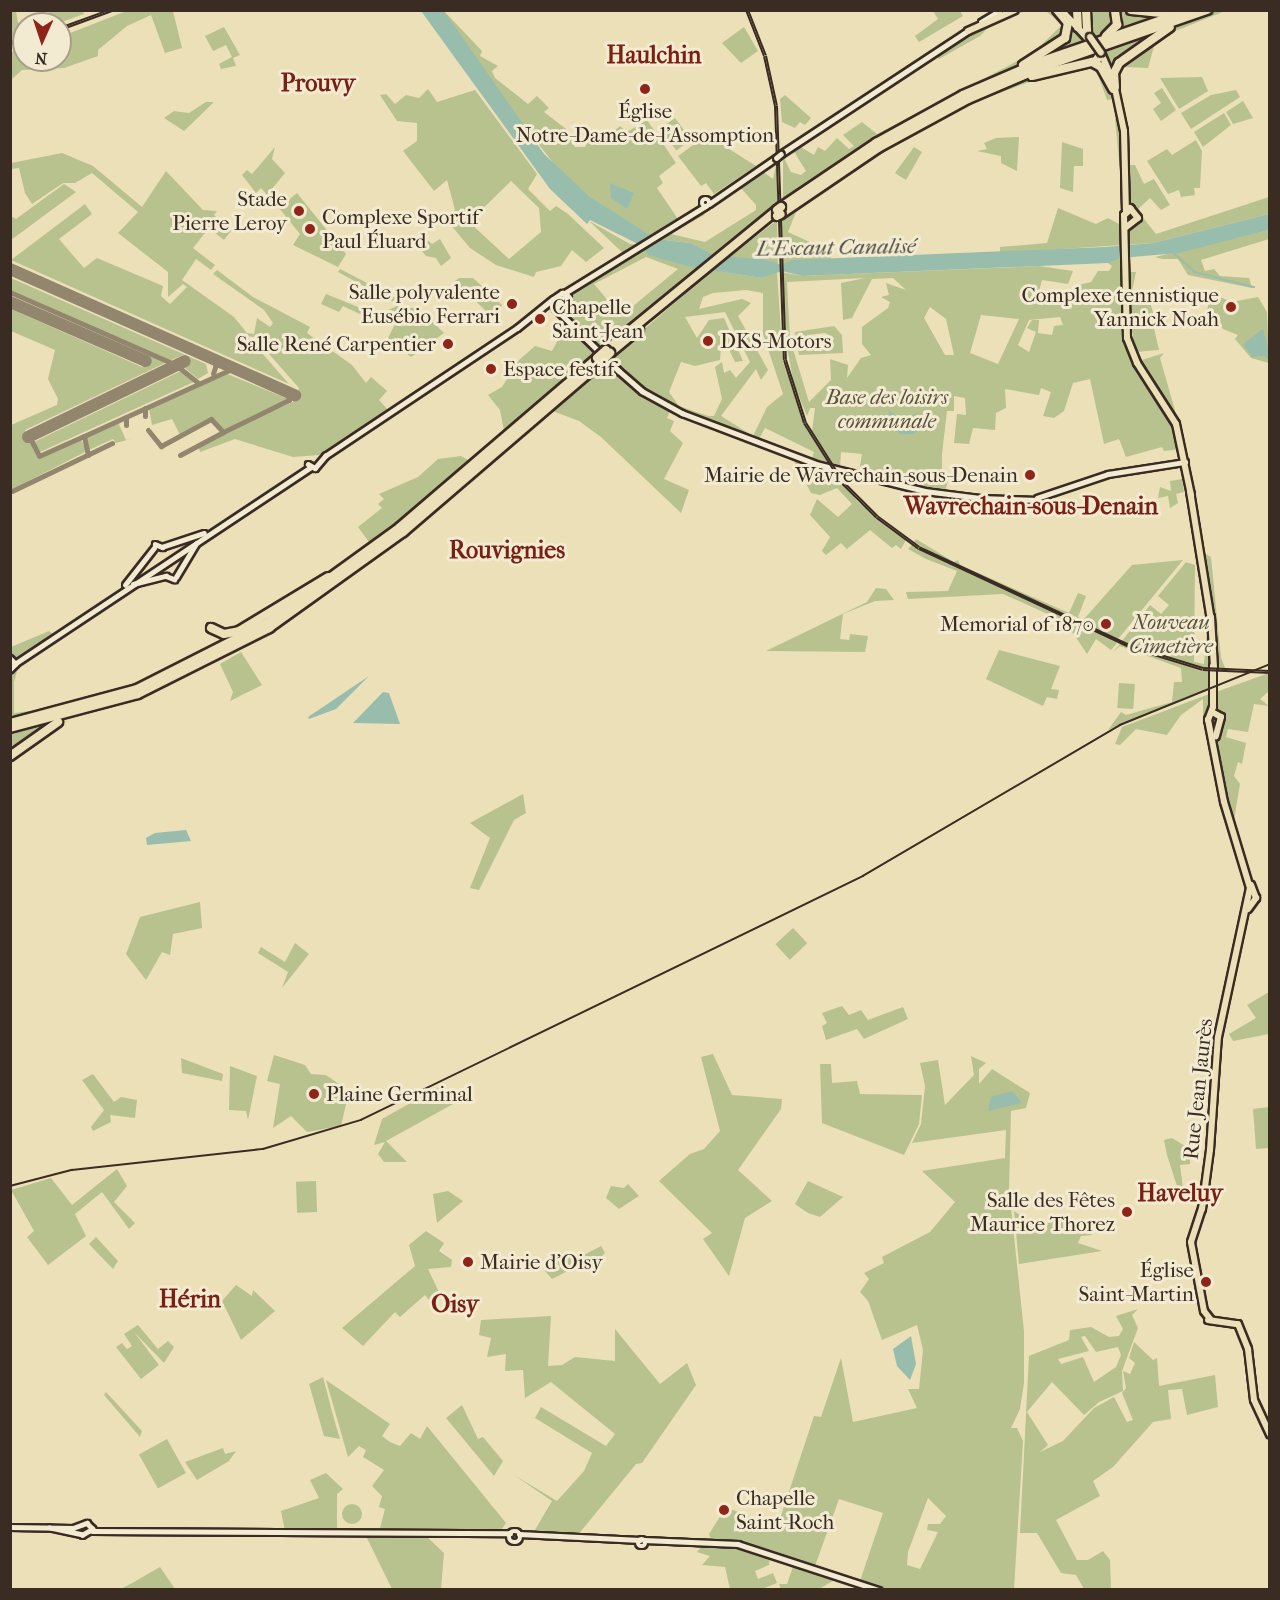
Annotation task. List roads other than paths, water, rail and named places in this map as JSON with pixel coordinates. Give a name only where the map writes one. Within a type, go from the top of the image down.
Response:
[{"type":"highway","points":[[978,91],[1063,41],[1068,25],[1059,10]]},
{"type":"highway","points":[[1077,10],[1077,23]]},
{"type":"highway","points":[[1086,10],[1088,36]]},
{"type":"highway","points":[[10,756],[44,729],[202,666],[309,602],[420,518],[691,281],[779,212],[881,140],[978,91],[1113,32],[1118,22],[1115,10]]},
{"type":"highway","points":[[1131,10],[1159,15],[1184,10]]},
{"type":"highway","points":[[1071,51],[1191,10]]},
{"type":"highway","points":[[978,91],[1208,10]]},
{"type":"highway","points":[[978,91],[1090,62],[1100,57],[1108,67],[1119,63],[1167,28],[1208,10]]},
{"type":"highway","points":[[1090,62],[1101,68],[1114,89]]},
{"type":"highway","points":[[1114,89],[1113,73],[1119,63]]},
{"type":"highway","points":[[10,730],[126,693],[192,664],[275,618],[360,559],[599,360]]},
{"type":"highway","points":[[211,628],[224,634],[238,631],[360,559]]},
{"type":"highway","points":[[10,722],[38,721],[93,710]]},
{"type":"main road","points":[[968,31],[1015,10]]},
{"type":"main road","points":[[1059,10],[1077,23]]},
{"type":"main road","points":[[1066,10],[1088,36],[1114,89]]},
{"type":"main road","points":[[15,663],[11,658],[200,539],[540,312],[554,306],[638,248],[999,11]]},
{"type":"main road","points":[[1108,67],[1124,131],[1126,203],[1129,210],[1125,229],[1126,324],[1130,347],[1179,434],[1211,621],[1215,724]]},
{"type":"main road","points":[[1128,222],[1138,217],[1129,210]]},
{"type":"main road","points":[[554,306],[566,296]]},
{"type":"main road","points":[[554,306],[618,370],[666,405],[818,464],[926,491],[980,498],[1036,500],[1087,480],[1183,461]]},
{"type":"main road","points":[[11,670],[15,663],[125,586],[235,515]]},
{"type":"main road","points":[[125,586],[154,546],[162,547],[212,529]]},
{"type":"main road","points":[[125,586],[166,576],[175,578],[200,539]]},
{"type":"main road","points":[[1215,712],[1208,717],[1215,724]]},
{"type":"main road","name":"Rue Jean Jaurès","points":[[1215,724],[1215,744],[1224,802],[1249,879],[1251,897],[1216,1046],[1210,1152],[1202,1209],[1191,1240],[1206,1317],[1238,1324],[1248,1348],[1254,1400],[1268,1431]]},
{"type":"main road","points":[[78,1532],[79,1526]]},
{"type":"main road","points":[[10,1527],[79,1526],[121,1530],[490,1536],[510,1533],[545,1538]]},
{"type":"main road","points":[[50,1528],[78,1532],[92,1528]]},
{"type":"main road","points":[[510,1533],[510,1541]]},
{"type":"main road","points":[[519,1534],[519,1540]]},
{"type":"main road","points":[[490,1536],[510,1541],[545,1538],[628,1539],[642,1542],[657,1540],[738,1544],[879,1590]]},
{"type":"waterway","points":[[1174,253],[1195,272],[1254,287]]},
{"type":"tram line","points":[[10,1186],[72,1170],[263,1149],[361,1120],[863,876],[1120,725],[1270,664]]},
{"type":"railway","points":[[72,25],[112,10]]},
{"type":"railway","points":[[747,10],[765,56],[776,106],[785,360],[805,423],[843,483],[877,517],[919,548],[1131,647],[1203,669],[1270,672]]},
{"type":"place","name":"Église Notre-Dame-de-l'Assomption","points":[[645,89]]},
{"type":"place","name":"Stade Pierre Leroy","points":[[299,211]]},
{"type":"place","name":"Complexe Sportif Paul Éluard","points":[[310,229]]},
{"type":"place","name":"Salle polyvalente Eusébio Ferrari","points":[[512,304]]},
{"type":"place","name":"Complexe tennistique Yannick Noah","points":[[1231,307]]},
{"type":"place","name":"Chapelle Saint-Jean","points":[[540,319]]},
{"type":"place","name":"DKS-Motors","points":[[708,341]]},
{"type":"place","name":"Salle René Carpentier","points":[[448,344]]},
{"type":"place","name":"Espace festif","points":[[491,369]]},
{"type":"place","name":"Mairie de Wavrechain-sous-Denain","points":[[1030,475]]},
{"type":"place","name":"Memorial of 1870","points":[[1106,624]]},
{"type":"place","name":"Plaine Germinal","points":[[314,1094]]},
{"type":"place","name":"Salle des Fêtes Maurice Thorez","points":[[1127,1212]]},
{"type":"place","name":"Mairie d'Oisy","points":[[468,1262]]},
{"type":"place","name":"Église Saint-Martin","points":[[1206,1282]]},
{"type":"place","name":"Chapelle Saint-Roch","points":[[724,1510]]},
{"type":"district","name":"Haulchin","points":[[654,56]]},
{"type":"district","name":"Prouvy","points":[[318,84]]},
{"type":"district","name":"Wavrechain-sous-Denain","points":[[1031,507]]},
{"type":"district","name":"Rouvignies","points":[[507,551]]},
{"type":"district","name":"Haveluy","points":[[1180,1194]]},
{"type":"district","name":"Hérin","points":[[190,1300]]},
{"type":"district","name":"Oisy","points":[[455,1305]]},
{"type":"water label","name":"L'Escaut Canalisé","points":[[836,248]]},
{"type":"park label","name":"Base des loisirs communale","points":[[887,409]]},
{"type":"park label","name":"Nouveau Cimetière","points":[[1171,634]]}]
